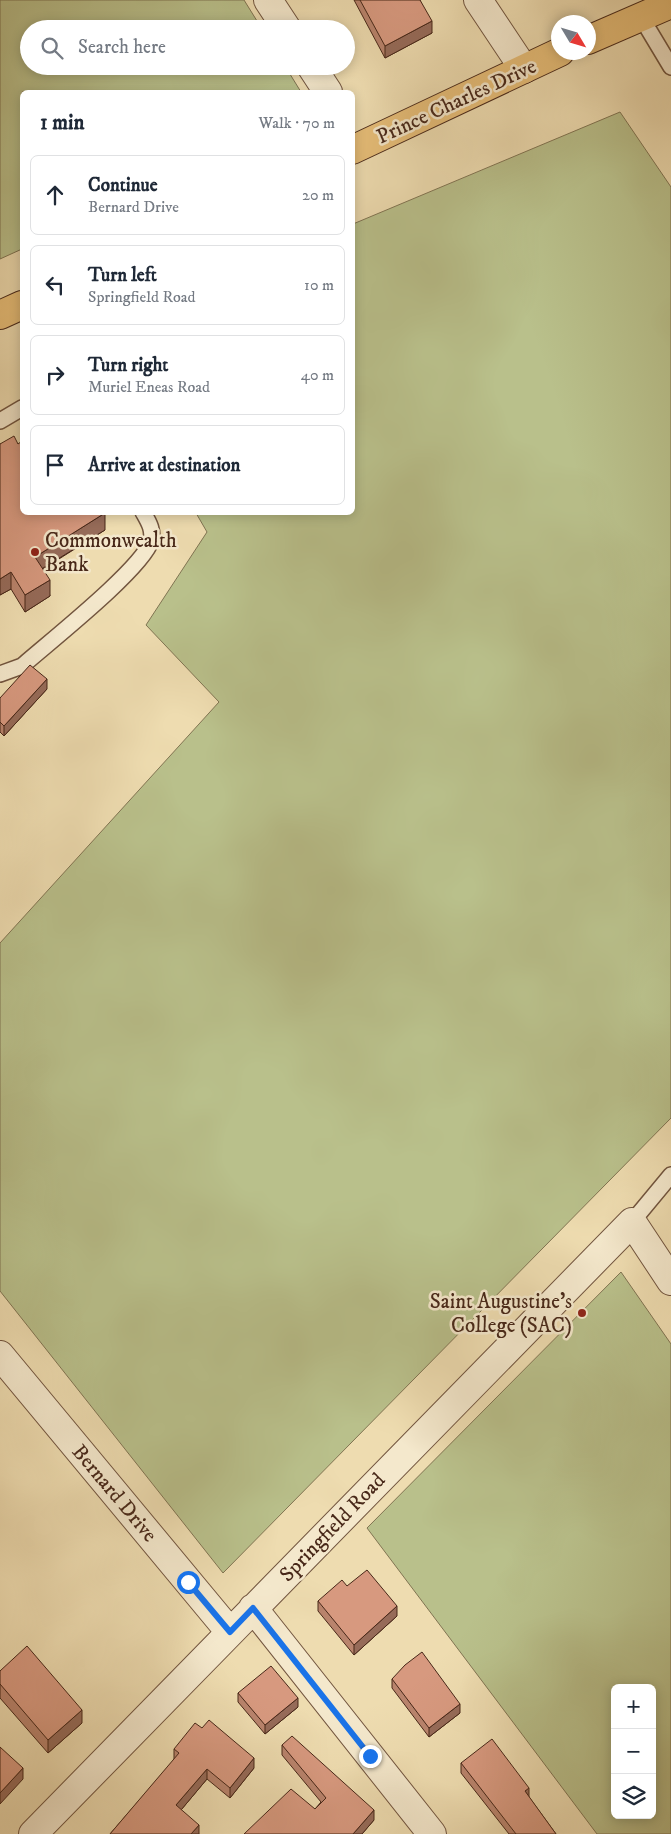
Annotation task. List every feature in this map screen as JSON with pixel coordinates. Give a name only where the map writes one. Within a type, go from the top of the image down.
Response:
[{"type":"highway","points":[[596,37],[671,4]]},
{"type":"highway","name":"Prince Charles Drive","points":[[356,142],[524,70],[551,56]]},
{"type":"highway","points":[[0,315],[20,305]]},
{"type":"street","points":[[268,0],[281,20]]},
{"type":"street","points":[[478,0],[524,70]]},
{"type":"street","points":[[317,75],[327,90]]},
{"type":"street","points":[[632,1222],[671,1281]]},
{"type":"street","name":"Springfield Road","points":[[33,1834],[632,1222]]},
{"type":"street","name":"Bernard Drive","points":[[0,1355],[230,1632]]},
{"type":"street","points":[[253,1608],[428,1833]]},
{"type":"lane","points":[[641,17],[671,67]]},
{"type":"lane","points":[[0,421],[20,409]]},
{"type":"lane","points":[[0,674],[22,666],[132,568],[151,540],[150,524],[144,515]]},
{"type":"lane","points":[[632,1222],[671,1175]]},
{"type":"green space","points":[[0,0],[244,0],[256,20],[20,20],[20,75],[291,75],[300,90],[20,90],[20,250],[0,259]]},
{"type":"green space","points":[[620,112],[671,187],[671,1118],[223,1573],[0,1291],[0,943],[219,702],[146,625],[207,532],[197,515],[355,515],[355,223]]},
{"type":"green space","name":"Saint Augustine's College (SAC)","points":[[621,1272],[671,1344],[671,1834],[597,1834],[367,1528]]},
{"type":"building","points":[[360,0],[420,0],[432,21],[385,46]]},
{"type":"building","name":"Commonwealth Bank","points":[[14,436],[18,444],[20,442],[20,515],[102,515],[35,557],[50,580],[25,595],[11,572],[0,579],[0,444]]},
{"type":"building","points":[[30,665],[47,679],[4,726],[0,722],[0,698]]},
{"type":"building","points":[[367,1570],[397,1606],[354,1645],[318,1601],[342,1580],[347,1586]]},
{"type":"building","points":[[27,1646],[82,1710],[48,1740],[0,1684],[0,1671]]},
{"type":"building","points":[[422,1652],[460,1704],[429,1728],[392,1679],[405,1665]]},
{"type":"building","points":[[271,1666],[298,1698],[265,1725],[238,1693]]},
{"type":"building","points":[[209,1720],[254,1758],[230,1788],[207,1769],[176,1805],[199,1825],[191,1834],[110,1834],[179,1753],[174,1749],[195,1723],[202,1728]]},
{"type":"building","points":[[292,1736],[374,1810],[353,1834],[244,1834],[291,1789],[315,1809],[326,1798],[282,1745]]},
{"type":"building","points":[[492,1739],[529,1788],[525,1791],[556,1834],[516,1834],[461,1763]]},
{"type":"building","points":[[0,1747],[23,1768],[0,1793]]},
{"type":"place","name":"Commonwealth Bank","points":[[35,552]]},
{"type":"place","name":"Saint Augustine's College (SAC)","points":[[582,1313]]},
{"type":"route","points":[[188,1582],[230,1632],[253,1608],[370,1756]]}]
